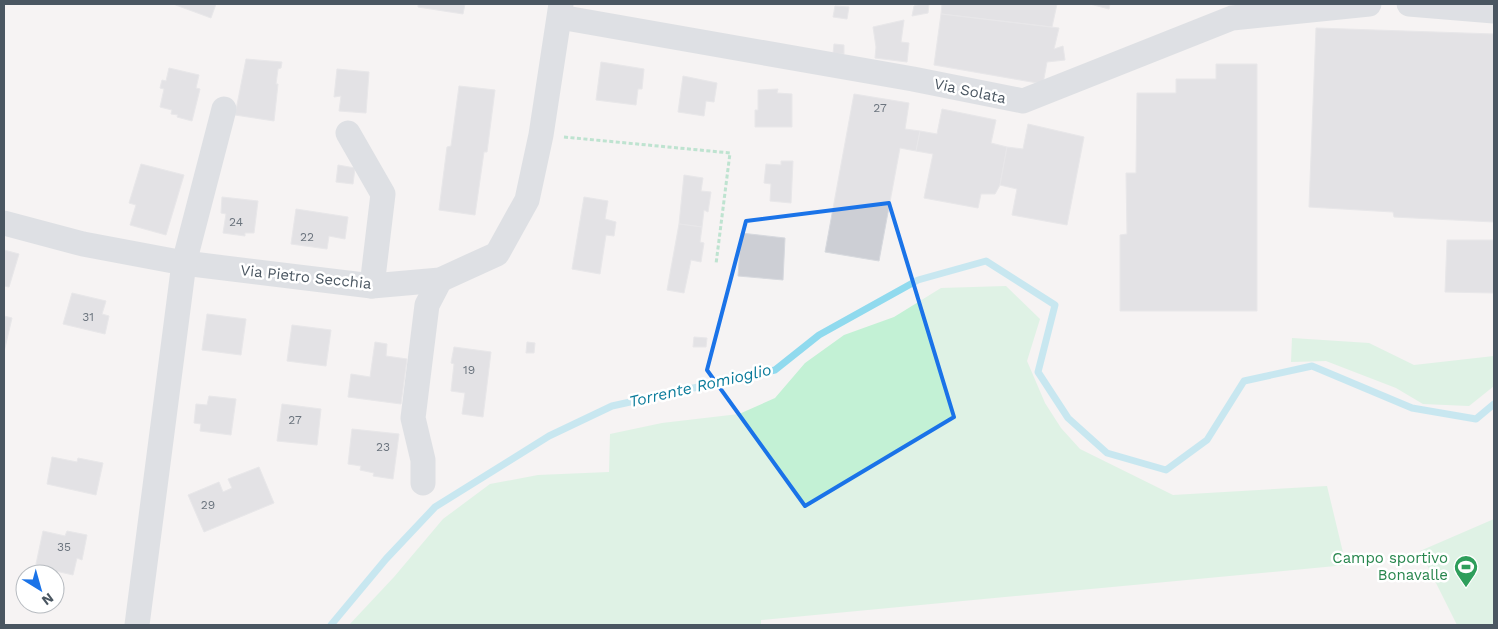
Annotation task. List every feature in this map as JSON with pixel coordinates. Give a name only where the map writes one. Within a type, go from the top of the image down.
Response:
[{"type":"street","name":"Via Solata","points":[[560,10],[1023,101],[1232,18],[1370,4]]},
{"type":"street","points":[[1409,4],[1494,11]]},
{"type":"street","name":"Via Pietro Secchia","points":[[4,223],[83,244],[184,264],[372,286],[440,280],[497,254],[527,200],[541,134],[560,10]]},
{"type":"street","points":[[137,625],[184,264],[224,109]]},
{"type":"street","points":[[348,133],[383,194],[372,286]]},
{"type":"street","points":[[423,483],[424,460],[413,418],[427,305],[440,280]]},
{"type":"path","points":[[541,134],[730,153],[716,264]]},
{"type":"highlighted area","points":[[889,203],[954,417],[805,506],[707,370],[746,221]]},
{"type":"green space","points":[[1006,286],[1040,319],[1027,361],[1045,403],[1061,428],[1080,449],[1173,495],[1327,486],[1346,565],[761,620],[761,625],[349,625],[394,577],[443,519],[490,484],[538,475],[609,472],[610,434],[662,423],[739,414],[775,398],[805,363],[844,335],[894,317],[941,288]]},
{"type":"green space","points":[[1292,338],[1369,343],[1414,365],[1494,356],[1494,386],[1469,406],[1423,404],[1396,388],[1326,361],[1291,362]]},
{"type":"green space","name":"Campo sportivo Bonavalle","points":[[1494,519],[1494,625],[1457,625],[1420,551]]},
{"type":"building","points":[[173,4],[216,4],[211,18]]},
{"type":"building","points":[[418,4],[465,4],[463,14],[418,7]]},
{"type":"building","points":[[929,4],[928,13],[912,16],[914,6]]},
{"type":"building","points":[[942,4],[1057,4],[1052,27],[941,14]]},
{"type":"building","points":[[1090,4],[1110,4],[1109,9]]},
{"type":"building","points":[[835,6],[849,7],[847,19],[833,17]]},
{"type":"building","points":[[941,14],[1059,28],[1054,49],[1063,46],[1065,60],[1047,62],[1043,84],[934,65]]},
{"type":"building","points":[[904,20],[901,42],[909,43],[907,62],[875,58],[876,47],[873,27]]},
{"type":"building","points":[[1316,28],[1494,34],[1494,222],[1394,217],[1393,212],[1309,207]]},
{"type":"building","points":[[834,44],[844,45],[844,54],[833,54]]},
{"type":"building","points":[[246,59],[282,62],[281,68],[278,69],[274,121],[235,115]]},
{"type":"building","points":[[601,62],[644,69],[642,89],[638,89],[636,105],[596,100]]},
{"type":"building","points":[[1216,64],[1257,64],[1257,311],[1120,311],[1120,235],[1127,234],[1126,173],[1136,173],[1137,93],[1176,93],[1176,79],[1216,79]]},
{"type":"building","points":[[169,68],[199,75],[196,88],[200,89],[192,121],[177,117],[178,115],[171,114],[172,110],[160,107],[164,89],[160,88],[162,80],[166,81]]},
{"type":"building","points":[[337,69],[369,72],[366,113],[339,111],[341,96],[334,97]]},
{"type":"building","points":[[683,76],[717,83],[714,102],[706,101],[704,116],[678,112]]},
{"type":"building","points":[[459,86],[495,90],[487,152],[484,152],[475,215],[439,210],[447,147],[451,146]]},
{"type":"building","points":[[778,89],[777,93],[792,94],[792,127],[755,127],[755,110],[758,110],[758,90]]},
{"type":"building","points":[[854,94],[909,103],[905,129],[920,131],[916,151],[900,148],[879,261],[825,252]]},
{"type":"building","points":[[942,109],[996,120],[991,143],[1007,147],[1000,185],[995,194],[981,194],[978,208],[924,198],[933,154],[916,151],[920,131],[937,134]]},
{"type":"building","points":[[1028,124],[1084,137],[1067,225],[1012,215],[1017,189],[1000,185],[1007,147],[1023,149]]},
{"type":"building","points":[[781,161],[793,161],[791,203],[770,201],[771,184],[764,183],[766,164],[781,165]]},
{"type":"building","points":[[141,164],[184,175],[166,235],[130,225],[136,205],[129,203]]},
{"type":"building","points":[[338,165],[355,168],[353,184],[336,182]]},
{"type":"building","points":[[684,175],[703,178],[701,191],[711,192],[708,212],[704,210],[702,227],[679,224]]},
{"type":"building","points":[[222,197],[258,201],[254,233],[245,233],[245,236],[223,233],[226,214],[221,213]]},
{"type":"building","points":[[584,197],[608,201],[605,219],[616,222],[614,236],[606,235],[600,274],[572,269]]},
{"type":"building","points":[[296,209],[348,217],[345,239],[329,236],[327,249],[291,244]]},
{"type":"building","points":[[679,224],[702,227],[700,242],[704,243],[701,262],[691,260],[684,293],[667,290]]},
{"type":"building","points":[[741,233],[785,238],[783,280],[738,276]]},
{"type":"building","points":[[1447,240],[1494,240],[1494,293],[1445,292]]},
{"type":"building","points":[[4,250],[19,254],[9,287],[4,286]]},
{"type":"building","points":[[72,293],[106,301],[102,314],[109,316],[105,334],[63,324]]},
{"type":"building","points":[[207,314],[246,319],[241,355],[202,350]]},
{"type":"building","points":[[4,316],[12,318],[4,352]]},
{"type":"building","points":[[292,325],[331,330],[326,366],[287,361]]},
{"type":"building","points":[[694,337],[707,338],[706,347],[693,347]]},
{"type":"building","points":[[375,342],[387,344],[386,356],[407,359],[401,404],[348,397],[351,374],[370,377]]},
{"type":"building","points":[[527,342],[535,343],[534,353],[526,353]]},
{"type":"building","points":[[454,347],[491,352],[483,417],[462,414],[465,393],[451,391],[454,364],[451,363]]},
{"type":"building","points":[[209,396],[236,399],[231,435],[200,431],[201,424],[194,423],[196,404],[207,405]]},
{"type":"building","points":[[282,404],[321,409],[317,445],[277,441]]},
{"type":"building","points":[[352,429],[399,434],[393,479],[373,476],[374,473],[360,470],[361,466],[348,464]]},
{"type":"building","points":[[52,457],[77,462],[78,458],[103,463],[96,495],[47,484]]},
{"type":"building","points":[[259,467],[274,503],[204,532],[188,495],[219,482],[223,492],[232,488],[228,479]]},
{"type":"building","points":[[43,531],[65,536],[67,531],[87,535],[82,560],[77,558],[73,575],[65,573],[65,564],[36,564]]},
{"type":"waterway","name":"Torrente Romioglio","points":[[331,625],[386,559],[435,507],[549,436],[612,406],[775,370],[819,335],[918,280],[986,261],[1055,305],[1038,372],[1068,418],[1107,453],[1166,470],[1207,440],[1244,381],[1312,366],[1412,408],[1476,419],[1494,404]]},
{"type":"place","name":"Campo sportivo Bonavalle","points":[[1466,588]]}]
